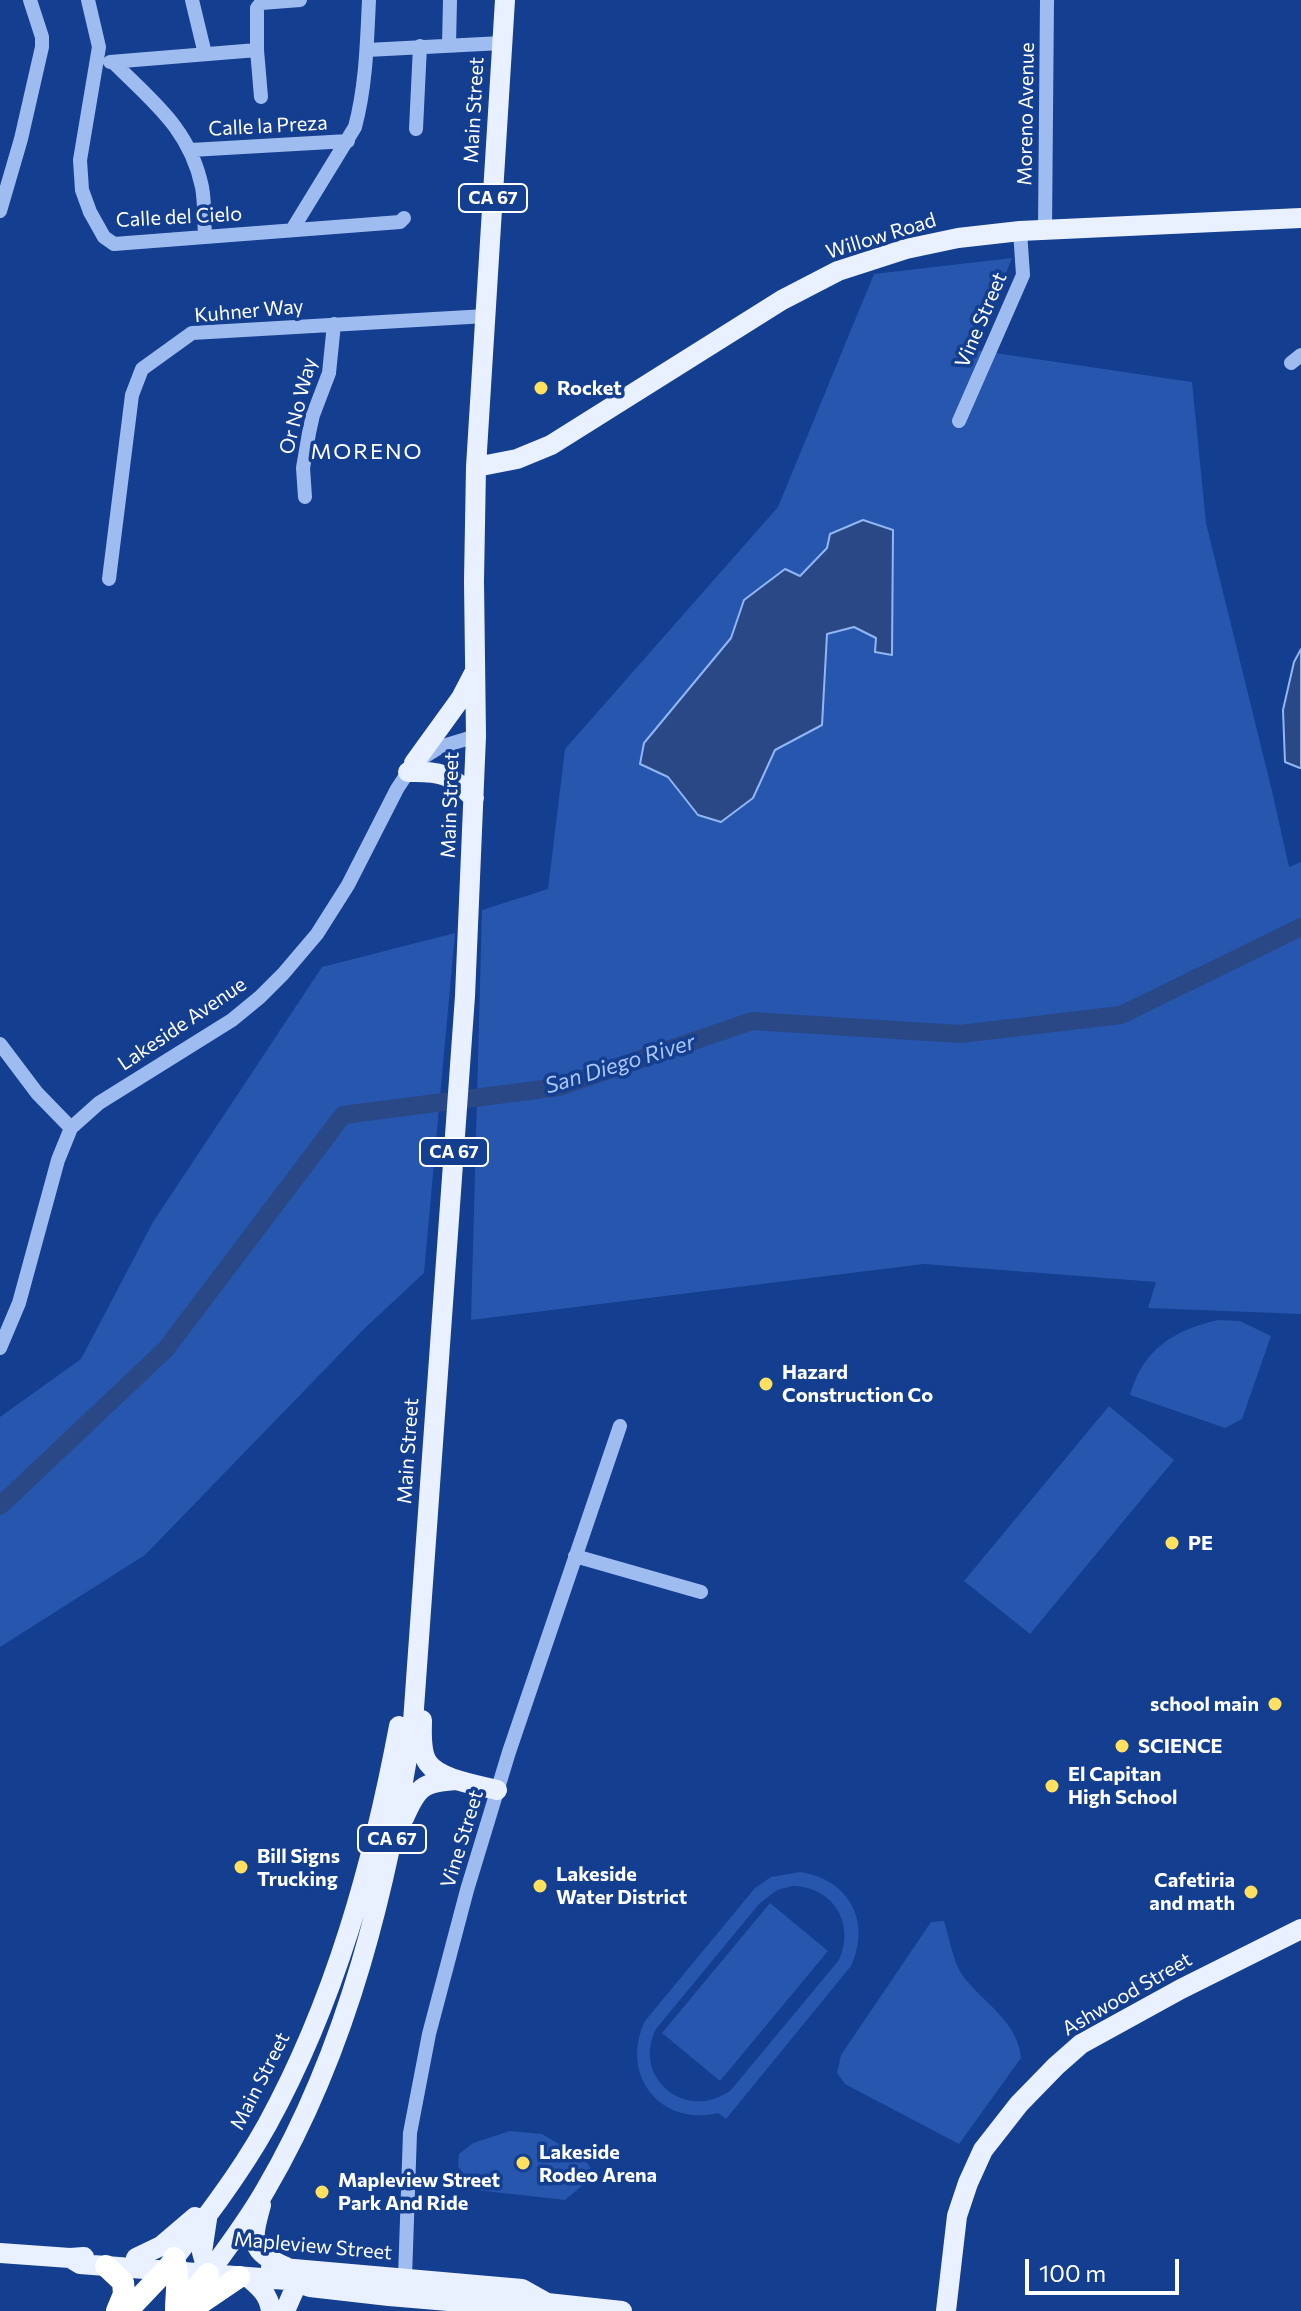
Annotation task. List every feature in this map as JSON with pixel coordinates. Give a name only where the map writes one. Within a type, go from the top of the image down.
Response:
[{"type":"highway","points":[[106,2266],[123,2282],[124,2294],[117,2311]]},
{"type":"highway","name":"CA 67","points":[[178,2311],[209,2266]]},
{"type":"highway","name":"CA 67","points":[[127,2311],[172,2267]]},
{"type":"highway","points":[[172,2267],[178,2311],[199,2304],[244,2277]]},
{"type":"main road","name":"Main Street","points":[[209,2266],[266,2189],[300,2125],[328,2060],[375,1917],[413,1722],[465,996],[476,736],[476,467],[505,0]]},
{"type":"main road","name":"Willow Road","points":[[476,467],[517,459],[551,445],[782,300],[838,271],[919,246],[958,238],[1045,229],[1301,218]]},
{"type":"main road","points":[[474,798],[455,779],[411,767],[461,698],[475,669]]},
{"type":"main road","name":"Main Street","points":[[172,2267],[228,2188],[266,2126],[308,2041],[335,1971],[356,1911],[386,1794],[420,1612]]},
{"type":"main road","points":[[420,1612],[424,1755],[438,1772],[497,1790]]},
{"type":"main road","points":[[390,1852],[418,1790],[426,1784],[456,1780]]},
{"type":"main road","name":"Ashwood Street","points":[[946,2311],[957,2216],[968,2183],[983,2150],[1019,2104],[1081,2044],[1181,1989],[1301,1929]]},
{"type":"main road","points":[[266,2189],[254,2234],[257,2250],[263,2257],[296,2273],[285,2311]]},
{"type":"main road","points":[[136,2258],[161,2246],[194,2218],[210,2212]]},
{"type":"main road","points":[[209,2266],[202,2248],[210,2212]]},
{"type":"main road","name":"Mapleview Street","points":[[0,2253],[70,2258],[136,2258],[172,2267]]},
{"type":"main road","name":"Mapleview Street","points":[[70,2258],[80,2264],[106,2266],[209,2266],[405,2277],[522,2289],[547,2303]]},
{"type":"main road","name":"Mapleview Street","points":[[209,2266],[244,2277],[296,2273],[310,2287],[388,2304],[519,2307],[547,2303],[622,2311]]},
{"type":"main road","points":[[244,2277],[265,2293],[271,2311]]},
{"type":"street","points":[[0,211],[21,139],[42,47],[42,37],[30,0]]},
{"type":"street","name":"Calle del Cielo","points":[[88,0],[99,47],[80,160],[82,190],[104,237],[114,244],[400,222],[404,218]]},
{"type":"street","points":[[192,0],[205,54]]},
{"type":"street","points":[[261,97],[257,8],[261,3],[300,0]]},
{"type":"street","points":[[292,230],[355,127],[367,50],[369,0]]},
{"type":"street","points":[[449,45],[450,0]]},
{"type":"street","name":"Moreno Avenue","points":[[1045,229],[1047,0]]},
{"type":"street","points":[[367,50],[502,43]]},
{"type":"street","points":[[416,129],[420,46]]},
{"type":"street","points":[[97,63],[257,50]]},
{"type":"street","points":[[113,62],[171,119],[191,150],[202,189],[205,237]]},
{"type":"street","name":"Calle la Preza","points":[[191,150],[348,141]]},
{"type":"street","name":"Vine Street","points":[[959,421],[1023,275],[1020,231]]},
{"type":"street","name":"Kuhner Way","points":[[109,579],[132,395],[142,369],[192,333],[486,316]]},
{"type":"street","name":"Or No Way","points":[[305,497],[303,468],[313,415],[329,373],[334,324]]},
{"type":"street","points":[[411,767],[440,747],[476,736]]},
{"type":"street","name":"Lakeside Avenue","points":[[0,1348],[19,1303],[58,1160],[71,1128],[99,1103],[232,1020],[283,974],[317,934],[348,885],[411,767]]},
{"type":"street","points":[[0,1044],[37,1093],[71,1128]]},
{"type":"street","name":"Vine Street","points":[[405,2277],[410,2133],[429,2034],[497,1790],[620,1426]]},
{"type":"street","points":[[575,1556],[701,1592]]},
{"type":"shaded area","points":[[1012,258],[975,350],[1192,382],[1206,523],[1289,867],[1301,862],[1301,1314],[1148,1308],[1156,1282],[924,1264],[471,1320],[482,910],[548,889],[565,749],[778,507],[874,274]]},
{"type":"shaded area","points":[[863,520],[893,530],[892,655],[875,652],[876,638],[854,627],[827,634],[822,725],[775,750],[753,798],[721,822],[698,815],[668,777],[640,764],[644,743],[731,638],[744,600],[785,569],[800,576],[827,548],[830,534]]},
{"type":"shaded area","points":[[1301,649],[1300,768],[1285,762],[1283,710],[1294,662]]},
{"type":"shaded area","points":[[455,933],[424,1273],[364,1329],[145,1555],[0,1647],[0,1417],[81,1359],[153,1222],[322,967]]},
{"type":"shaded area","points":[[1218,1320],[1240,1321],[1271,1336],[1242,1419],[1225,1428],[1130,1395],[1143,1365],[1162,1344],[1188,1329]]},
{"type":"shaded area","points":[[1109,1406],[1174,1460],[1030,1634],[964,1581]]},
{"type":"shaded area","points":[[800,1872],[832,1883],[843,1893],[852,1905],[859,1934],[851,1966],[726,2119],[718,2113],[697,2115],[679,2112],[663,2104],[650,2092],[642,2078],[637,2060],[638,2041],[645,2021],[755,1888],[771,1877]],"holes":[[[792,1886],[819,1892],[837,1909],[844,1933],[839,1960],[731,2090],[714,2099],[697,2101],[681,2098],[668,2090],[657,2079],[651,2064],[650,2047],[656,2029],[759,1904],[777,1890]]]},
{"type":"shaded area","points":[[770,1903],[828,1951],[720,2081],[662,2033]]},
{"type":"shaded area","points":[[944,1921],[960,1971],[1007,2023],[1021,2058],[959,2144],[845,2084],[837,2073],[841,2055],[931,1922]]},
{"type":"shaded area","name":"Lakeside Rodeo Arena","points":[[510,2131],[542,2134],[584,2159],[590,2167],[589,2180],[565,2200],[476,2190],[458,2167],[459,2154],[473,2143]]},
{"type":"waterway","name":"San Diego River","points":[[0,1506],[166,1349],[343,1115],[559,1087],[752,1021],[960,1034],[1121,1015],[1301,927]]},
{"type":"place","name":"Rocket","points":[[541,388]]},
{"type":"place","name":"Hazard Construction Co","points":[[766,1384]]},
{"type":"place","name":"PE","points":[[1172,1543]]},
{"type":"place","name":"school main","points":[[1275,1704]]},
{"type":"place","name":"SCIENCE","points":[[1122,1746]]},
{"type":"place","name":"El Capitan High School","points":[[1052,1786]]},
{"type":"place","name":"Bill Signs Trucking","points":[[241,1867]]},
{"type":"place","name":"Lakeside Water District","points":[[540,1886]]},
{"type":"place","name":"Cafetiria and math","points":[[1251,1892]]},
{"type":"place","name":"Lakeside Rodeo Arena","points":[[523,2163]]},
{"type":"place","name":"Mapleview Street Park And Ride","points":[[322,2192]]},
{"type":"district","name":"MORENO","points":[[367,452]]}]
